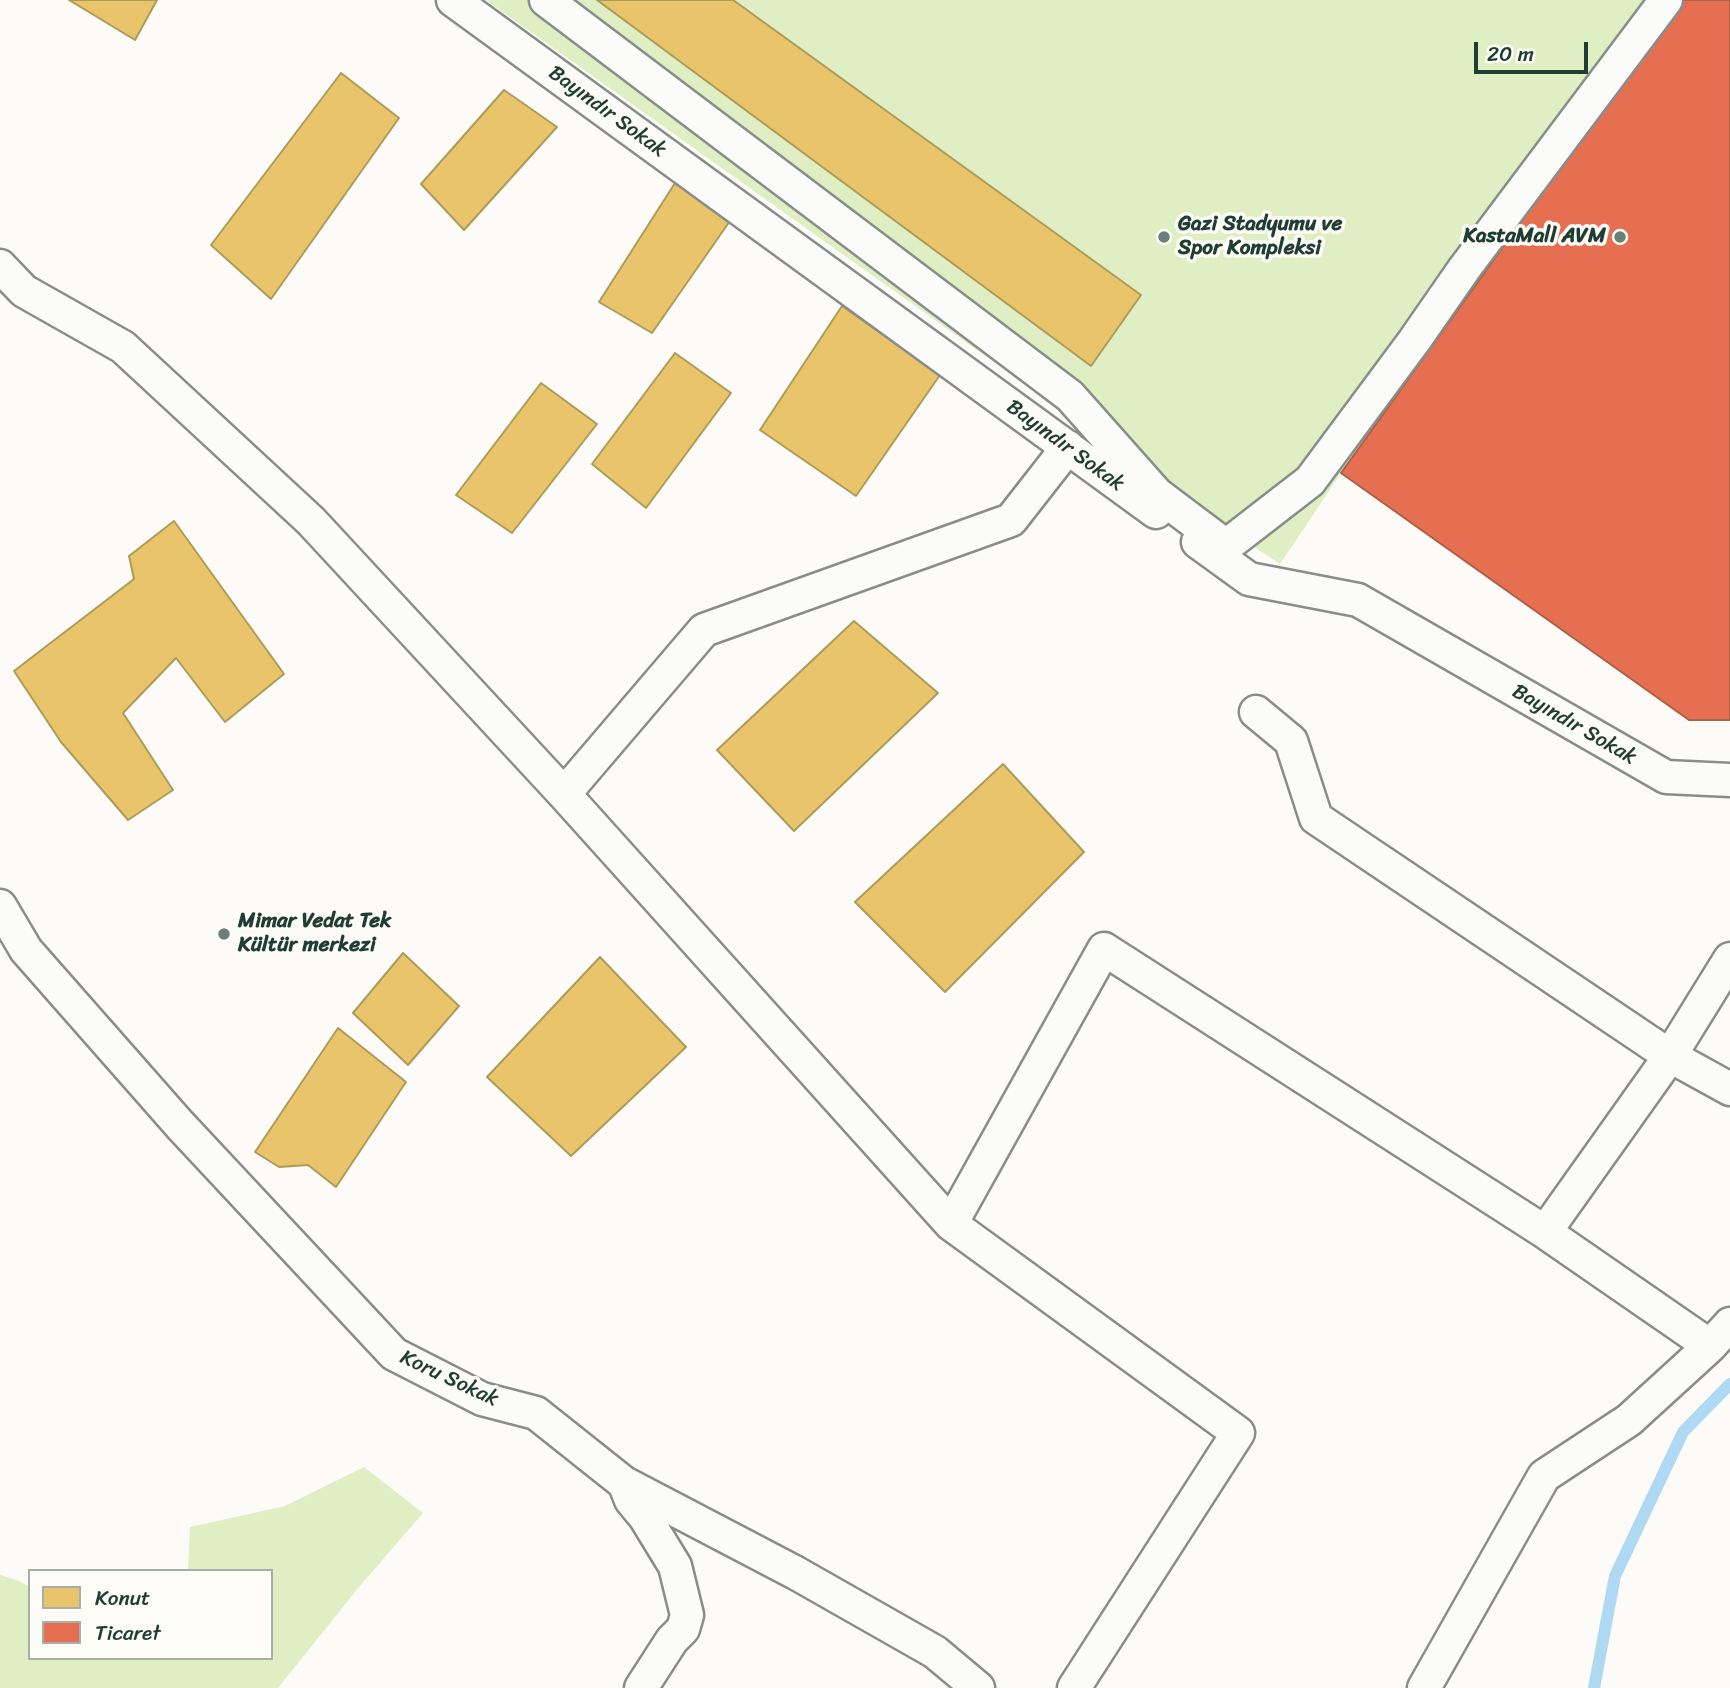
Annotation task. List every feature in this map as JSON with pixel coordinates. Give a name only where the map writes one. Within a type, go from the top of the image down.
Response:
[{"type":"street","name":"Bayındır Sokak","points":[[453,0],[1249,579],[1358,600],[1665,777],[1730,780]]},
{"type":"street","points":[[547,0],[1070,396],[1157,494],[1226,546],[1310,481],[1464,269],[1666,0]]},
{"type":"street","points":[[0,266],[24,291],[122,347],[310,521],[564,794],[951,1224],[1238,1433],[1074,1688]]},
{"type":"street","points":[[564,794],[704,630],[1011,520],[1068,447]]},
{"type":"street","points":[[1256,712],[1291,741],[1316,818],[1671,1056],[1730,1089]]},
{"type":"street","name":"Koru Sokak","points":[[0,906],[26,950],[180,1125],[394,1354],[482,1399],[536,1413],[624,1483],[796,1573],[935,1652],[978,1688]]},
{"type":"street","points":[[951,1224],[1104,949],[1545,1232],[1720,1335],[1629,1420],[1544,1476],[1424,1688]]},
{"type":"street","points":[[1545,1232],[1671,1056],[1730,959]]},
{"type":"street","points":[[624,1483],[631,1500],[676,1566],[687,1615],[683,1629],[672,1640],[641,1688]]},
{"type":"green space","name":"Gazi Stadyumu ve Spor Kompleksi","points":[[486,0],[1680,0],[1341,473],[1280,564]]},
{"type":"green space","points":[[364,1467],[423,1513],[278,1688],[0,1688],[0,1575],[28,1586],[28,1660],[273,1660],[273,1569],[188,1569],[190,1527],[285,1506]]},
{"type":"building: Konut","points":[[69,0],[157,0],[135,40]]},
{"type":"building: Konut","points":[[597,0],[733,0],[1141,295],[1091,366]]},
{"type":"building: Konut","points":[[341,73],[399,118],[271,299],[211,245]]},
{"type":"building: Konut","points":[[504,90],[557,127],[464,230],[421,184]]},
{"type":"building: Konut","points":[[675,183],[732,218],[652,333],[599,302]]},
{"type":"building: Konut","points":[[842,306],[940,375],[856,496],[760,430]]},
{"type":"building: Konut","points":[[675,353],[731,393],[646,508],[592,464]]},
{"type":"building: Konut","points":[[541,383],[597,424],[512,533],[456,495]]},
{"type":"building: Konut","points":[[174,521],[284,674],[225,722],[176,658],[123,713],[173,790],[128,820],[61,742],[14,671],[134,579],[129,556]]},
{"type":"building: Konut","points":[[854,621],[938,693],[794,831],[717,750]]},
{"type":"building: Konut","points":[[1003,764],[1084,852],[945,992],[855,902]]},
{"type":"building: Konut","points":[[403,953],[459,1006],[408,1065],[353,1013]]},
{"type":"building: Konut","points":[[600,957],[686,1047],[571,1156],[487,1077]]},
{"type":"building: Konut","points":[[338,1028],[406,1082],[336,1187],[308,1165],[279,1167],[255,1152]]},
{"type":"building: Ticaret","name":"KastaMall AVM","points":[[1680,0],[1730,0],[1730,720],[1689,720],[1341,473]]},
{"type":"waterway","points":[[1594,1688],[1615,1576],[1683,1432],[1730,1384]]},
{"type":"place","name":"Gazi Stadyumu ve Spor Kompleksi","points":[[1164,237]]},
{"type":"place","name":"KastaMall AVM","points":[[1620,237]]},
{"type":"place","name":"Mimar Vedat Tek Kültür merkezi","points":[[224,934]]}]
